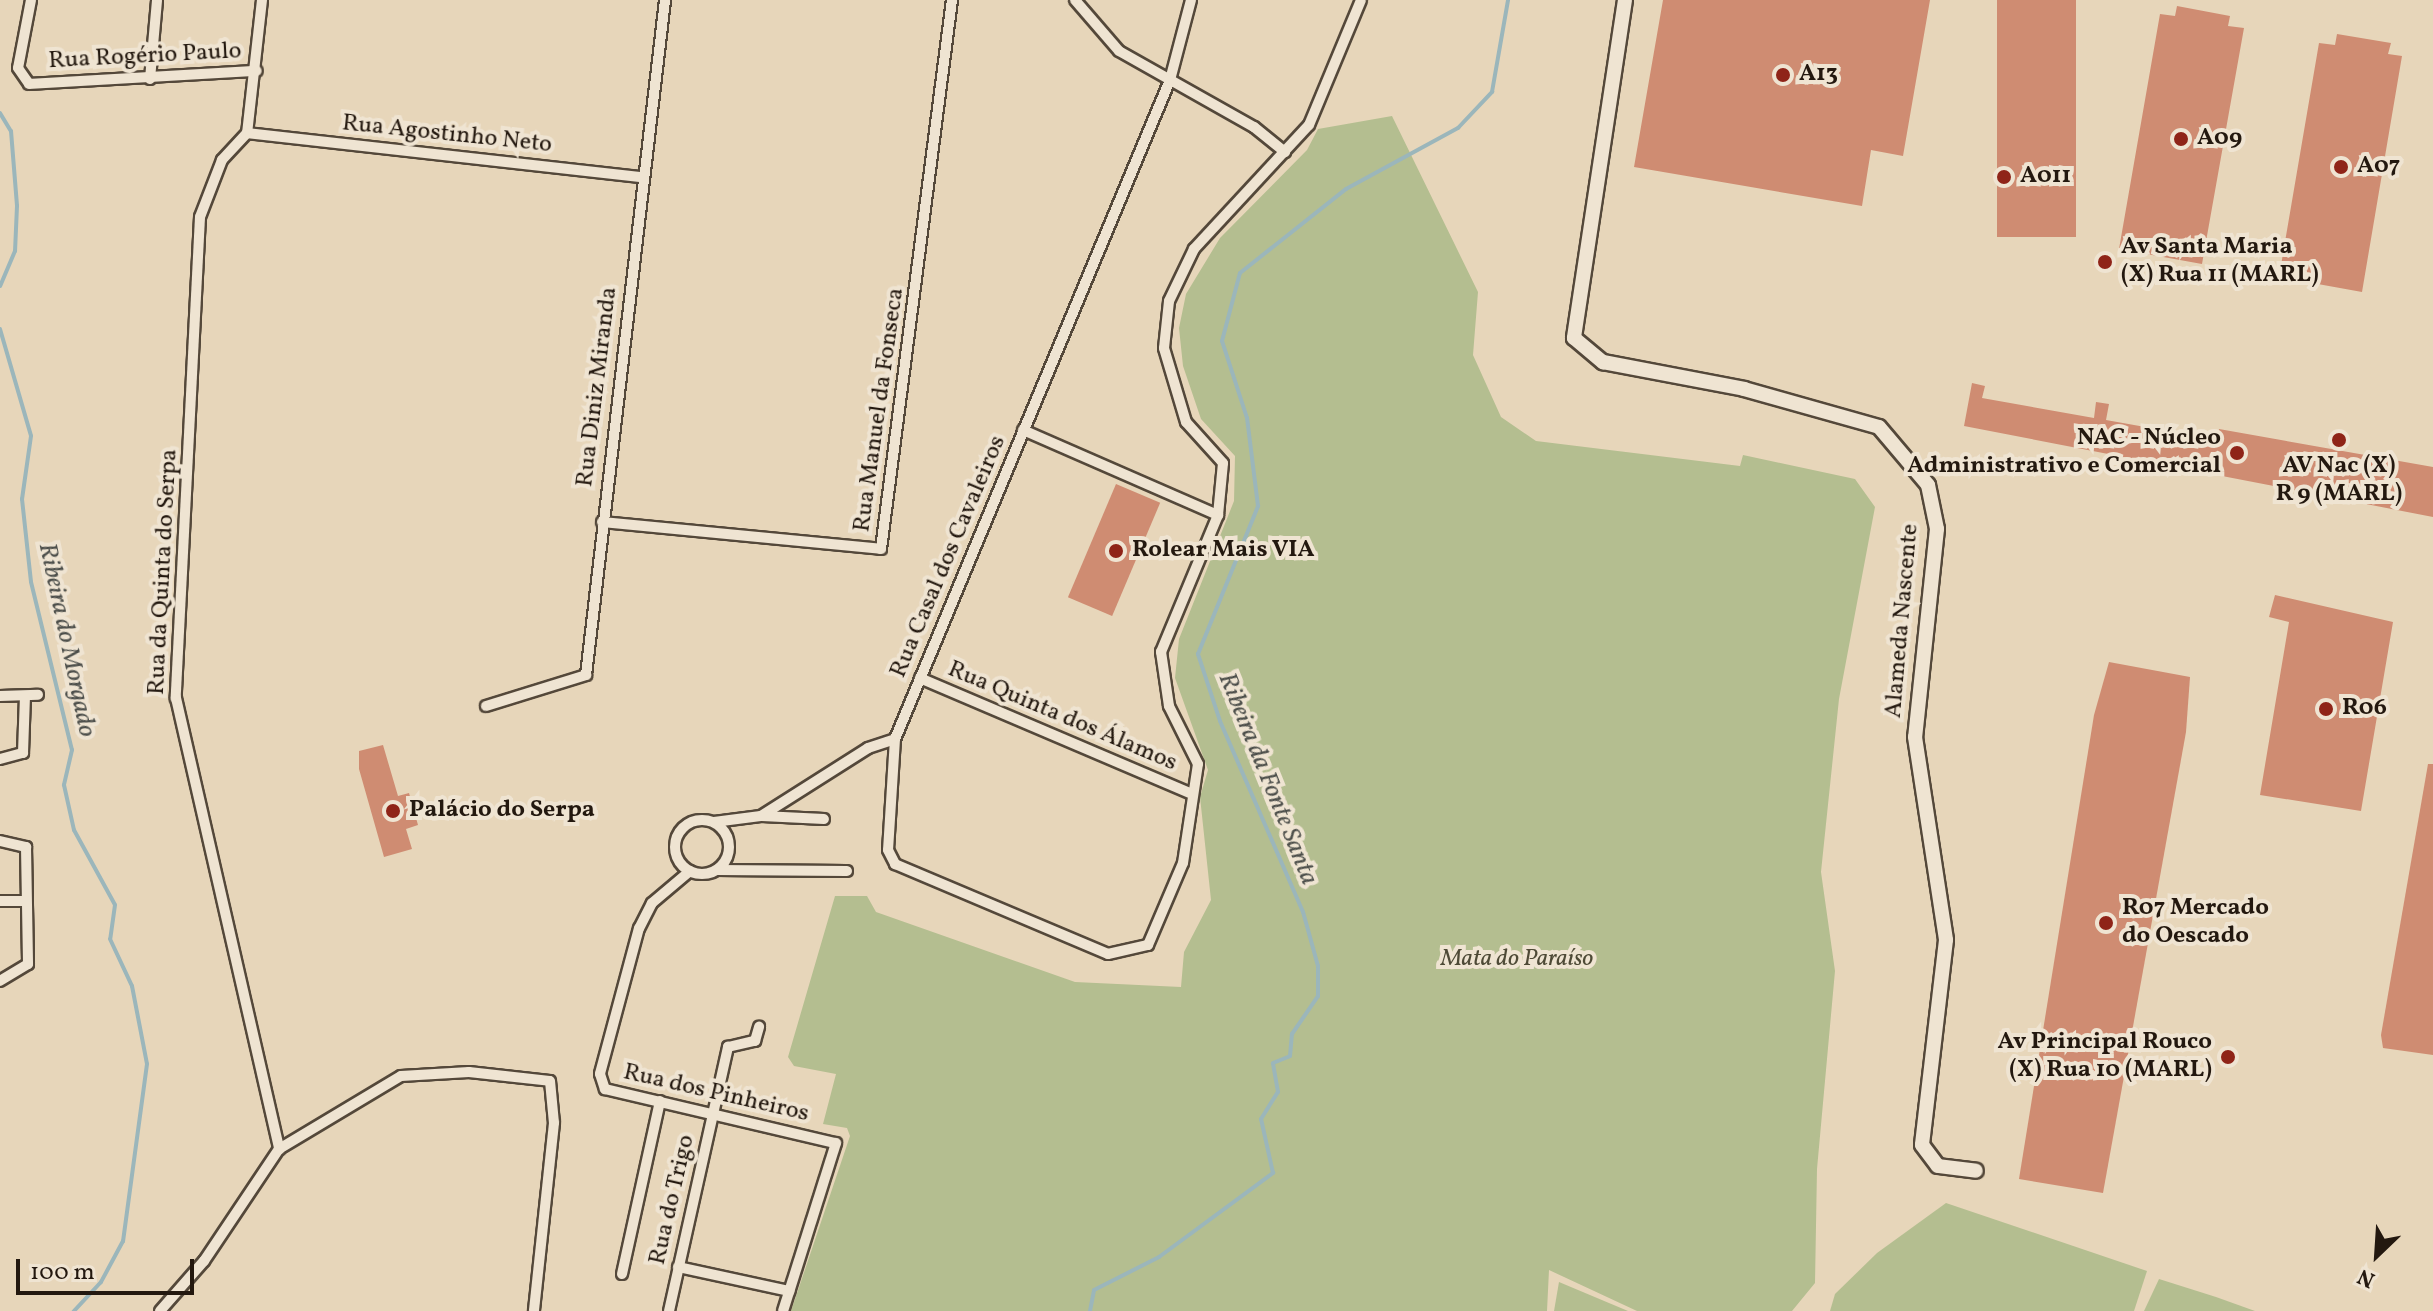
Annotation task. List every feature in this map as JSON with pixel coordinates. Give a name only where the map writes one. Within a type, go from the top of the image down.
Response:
[{"type":"street","name":"Rua Rogério Paulo","points":[[31,0],[18,68],[29,84],[257,71]]},
{"type":"street","points":[[150,79],[157,0]]},
{"type":"street","points":[[247,133],[257,71],[262,0]]},
{"type":"street","name":"Rua Diniz Miranda","points":[[486,706],[586,675],[665,0]]},
{"type":"street","name":"Rua Manuel da Fonseca","points":[[602,522],[881,549],[952,0]]},
{"type":"street","points":[[1075,0],[1119,51],[1285,152]]},
{"type":"street","name":"Rua Casal dos Cavaleiros","points":[[1189,793],[1183,863],[1155,928],[1141,951],[1104,953],[895,864],[888,850],[895,739],[1170,80],[1191,0]]},
{"type":"street","points":[[1189,793],[1198,764],[1169,706],[1161,652],[1218,515],[1223,463],[1186,422],[1164,348],[1169,301],[1194,249],[1309,125],[1361,0]]},
{"type":"street","name":"Alameda Nascente","points":[[1625,0],[1574,338],[1603,362],[1744,389],[1879,427],[1928,485],[1937,529],[1915,737],[1946,940],[1922,1145],[1938,1166],[1976,1171]]},
{"type":"street","name":"Rua Agostinho Neto","points":[[247,133],[642,177]]},
{"type":"street","name":"Rua da Quinta do Serpa","points":[[247,133],[222,160],[200,217],[176,698],[279,1149]]},
{"type":"street","points":[[1023,430],[1218,515]]},
{"type":"street","name":"Rua Quinta dos Álamos","points":[[920,678],[1189,793]]},
{"type":"street","points":[[0,696],[38,695]]},
{"type":"street","points":[[0,759],[23,753],[25,696]]},
{"type":"street","points":[[761,816],[868,748],[895,739]]},
{"type":"street","points":[[824,819],[761,816],[714,822],[696,820],[676,839],[677,858],[690,871],[847,871]]},
{"type":"street","points":[[714,822],[729,849],[717,870]]},
{"type":"street","points":[[0,841],[25,845],[28,964],[0,981]]},
{"type":"street","name":"Rua dos Pinheiros","points":[[690,871],[652,903],[639,928],[600,1074],[605,1089],[836,1143],[783,1311]]},
{"type":"street","points":[[0,901],[26,901]]},
{"type":"street","name":"Rua do Trigo","points":[[669,1311],[728,1047],[755,1041],[759,1027]]},
{"type":"street","points":[[160,1311],[204,1261],[279,1149],[401,1076],[469,1072],[550,1081],[554,1123],[534,1311]]},
{"type":"street","points":[[622,1274],[660,1101]]},
{"type":"street","points":[[678,1267],[789,1291]]},
{"type":"green space","name":"Mata do Paraíso","points":[[1392,116],[1478,292],[1473,355],[1501,417],[1536,441],[1740,466],[1743,455],[1855,479],[1875,507],[1839,699],[1821,872],[1835,971],[1817,1169],[1815,1283],[1792,1311],[1637,1311],[1549,1270],[1547,1311],[791,1311],[850,1136],[847,1128],[823,1124],[836,1074],[794,1066],[788,1057],[835,896],[867,896],[876,912],[1075,982],[1181,987],[1184,952],[1211,900],[1200,797],[1208,770],[1175,678],[1179,639],[1234,501],[1235,456],[1201,419],[1183,366],[1179,328],[1186,294],[1220,238],[1307,150],[1318,129]]},
{"type":"green space","points":[[1946,1203],[2147,1271],[2134,1311],[1830,1311],[1835,1294],[1877,1253]]},
{"type":"green space","points":[[2159,1279],[2216,1297],[2255,1311],[2144,1311]]},
{"type":"green space","points":[[1559,1282],[1628,1311],[1554,1311]]},
{"type":"building","name":"A13","points":[[1663,0],[1930,0],[1903,156],[1871,150],[1862,206],[1634,167]]},
{"type":"building","name":"A011","points":[[1997,0],[2076,0],[2076,237],[1997,237]]},
{"type":"building","name":"A09","points":[[2177,6],[2230,16],[2228,26],[2244,28],[2202,264],[2119,249],[2160,14],[2175,16]]},
{"type":"building","name":"A07","points":[[2337,34],[2391,43],[2388,54],[2402,56],[2362,292],[2279,277],[2319,43],[2335,45]]},
{"type":"building","name":"NAC - Núcleo Administrativo e Comercial","points":[[1972,383],[1985,386],[1982,398],[2094,418],[2096,402],[2109,404],[2106,420],[2218,440],[2219,429],[2433,467],[2433,517],[1964,426]]},
{"type":"building","name":"Rolear Mais VIA","points":[[1116,484],[1160,503],[1112,616],[1068,597]]},
{"type":"building","name":"R06","points":[[2275,595],[2393,622],[2361,811],[2260,795],[2289,622],[2269,617]]},
{"type":"building","name":"R07 Mercado do Oescado","points":[[2109,662],[2190,677],[2186,732],[2103,1193],[2019,1179],[2094,715]]},
{"type":"building","name":"Palácio do Serpa","points":[[383,745],[398,796],[409,793],[418,825],[406,829],[412,849],[384,857],[359,769],[359,751]]},
{"type":"building","points":[[2428,764],[2433,764],[2433,1055],[2383,1048],[2381,1035]]},
{"type":"waterway","name":"Ribeira da Fonte Santa","points":[[1090,1311],[1094,1290],[1159,1257],[1273,1173],[1261,1119],[1278,1092],[1273,1063],[1290,1056],[1292,1034],[1318,996],[1318,966],[1303,912],[1220,721],[1198,654],[1258,506],[1247,418],[1222,341],[1240,273],[1346,189],[1458,128],[1492,92],[1508,0]]},
{"type":"waterway","name":"Ribeira do Morgado","points":[[0,113],[11,131],[17,206],[15,251],[0,286]]},
{"type":"waterway","name":"Ribeira do Morgado","points":[[0,329],[31,436],[22,499],[31,582],[72,750],[64,785],[74,830],[115,905],[110,939],[132,986],[147,1064],[123,1241],[101,1282],[74,1311]]},
{"type":"place","name":"A13","points":[[1783,75]]},
{"type":"place","name":"A09","points":[[2181,139]]},
{"type":"place","name":"A07","points":[[2341,167]]},
{"type":"place","name":"A011","points":[[2004,177]]},
{"type":"place","name":"Av Santa Maria (X) Rua 11 (MARL)","points":[[2105,262]]},
{"type":"place","name":"AV Nac (X) R 9 (MARL)","points":[[2339,440]]},
{"type":"place","name":"NAC - Núcleo Administrativo e Comercial","points":[[2237,453]]},
{"type":"place","name":"Rolear Mais VIA","points":[[1116,551]]},
{"type":"place","name":"R06","points":[[2326,709]]},
{"type":"place","name":"Palácio do Serpa","points":[[393,811]]},
{"type":"place","name":"R07 Mercado do Oescado","points":[[2106,923]]},
{"type":"place","name":"Av Principal Rouco (X) Rua 10 (MARL)","points":[[2228,1057]]}]
